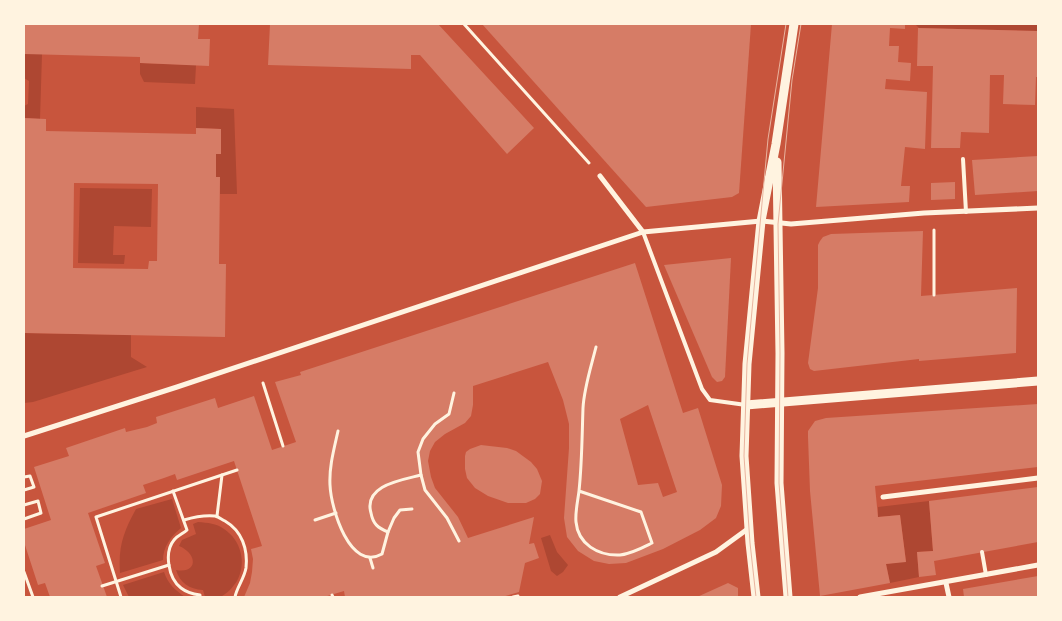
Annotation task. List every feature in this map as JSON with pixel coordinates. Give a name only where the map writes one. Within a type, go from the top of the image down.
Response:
[{"type":"street","points":[[756,597],[744,456],[747,364],[761,221],[776,144],[794,24]]},
{"type":"street","points":[[776,144],[780,353],[779,483],[788,597]]},
{"type":"street","points":[[600,176],[643,232]]},
{"type":"street","points":[[24,436],[643,232],[761,221],[778,224],[1038,208]]},
{"type":"street","points":[[746,405],[1038,381]]},
{"type":"street","points":[[883,497],[1038,478]]},
{"type":"street","points":[[620,597],[716,552],[750,528]]},
{"type":"street","points":[[860,597],[1038,565]]},
{"type":"street","points":[[946,583],[949,597]]},
{"type":"lane","points":[[963,159],[966,212]]},
{"type":"lane","points":[[643,232],[702,389],[710,400],[746,405]]},
{"type":"lane","points":[[982,552],[986,575]]},
{"type":"path","points":[[464,24],[600,176]]},
{"type":"path","points":[[934,213],[934,295]]},
{"type":"path","points":[[579,491],[641,512],[652,543],[621,555],[604,554],[590,548],[580,538],[576,521],[583,449],[583,407],[596,347]]},
{"type":"path","points":[[263,382],[282,446]]},
{"type":"path","points":[[454,393],[449,414],[435,424],[423,439],[418,452],[425,490],[447,518],[458,541]]},
{"type":"path","points":[[338,431],[330,485],[341,529],[351,546],[364,557],[374,558],[382,554],[394,518],[400,510],[412,509]]},
{"type":"path","points":[[121,597],[96,517],[237,470]]},
{"type":"path","points":[[217,516],[222,475]]},
{"type":"path","points":[[388,532],[378,528],[372,518],[369,506],[374,493],[384,486],[421,475]]},
{"type":"path","points":[[24,477],[30,476],[34,487],[24,490]]},
{"type":"path","points":[[173,491],[187,530],[174,540],[169,554],[169,565],[173,578],[180,588],[200,595],[200,597]]},
{"type":"path","points":[[24,505],[38,501],[41,513],[24,519]]},
{"type":"path","points":[[315,520],[336,513]]},
{"type":"path","points":[[184,520],[201,516],[217,516],[232,525],[240,534],[246,554],[246,568],[235,597]]},
{"type":"path","points":[[370,558],[373,568]]},
{"type":"path","points":[[102,586],[169,565]]},
{"type":"path","points":[[24,572],[33,597]]},
{"type":"path","points":[[513,597],[518,596]]},
{"type":"shaded area","points":[[915,24],[1038,24],[1038,31],[919,28]]},
{"type":"shaded area","points":[[24,54],[42,54],[40,119],[24,118],[24,106],[28,104],[29,81],[24,78]]},
{"type":"shaded area","points":[[140,63],[196,65],[195,84],[144,82],[140,74]]},
{"type":"shaded area","points":[[196,107],[234,109],[237,194],[220,194],[220,177],[216,177],[216,154],[221,129],[196,128]]},
{"type":"shaded area","points":[[80,188],[152,189],[151,227],[114,226],[113,255],[125,255],[124,264],[78,263]]},
{"type":"shaded area","points":[[24,333],[131,335],[131,357],[147,367],[33,402],[24,403]]},
{"type":"shaded area","points":[[172,499],[181,528],[168,542],[163,560],[120,573],[120,555],[123,539],[136,509]]},
{"type":"shaded area","points":[[929,501],[933,551],[917,552],[919,577],[890,583],[886,564],[906,561],[900,515],[878,517],[878,507]]},
{"type":"shaded area","points":[[198,522],[215,524],[224,529],[235,539],[241,552],[242,567],[237,581],[230,590],[220,597],[205,597],[203,590],[189,587],[183,582],[176,570],[189,569],[192,566],[193,562],[189,553],[179,546],[182,540],[196,534],[193,524]]},
{"type":"shaded area","points":[[550,535],[557,552],[568,565],[557,576],[551,571],[541,538]]},
{"type":"shaded area","points":[[164,572],[172,586],[185,597],[129,597],[123,585]]},
{"type":"building","points":[[24,24],[199,24],[198,39],[210,39],[209,66],[140,63],[140,57],[24,54]]},
{"type":"building","points":[[270,24],[438,24],[534,128],[507,154],[420,55],[411,55],[411,69],[268,65]]},
{"type":"building","points":[[482,24],[751,24],[739,193],[732,197],[646,207]]},
{"type":"building","points":[[832,24],[905,24],[905,29],[890,28],[889,46],[899,46],[898,62],[911,63],[910,81],[886,79],[885,89],[927,92],[925,149],[905,147],[901,186],[910,186],[909,202],[816,207]]},
{"type":"building","points":[[918,28],[1038,31],[1038,77],[1036,77],[1035,105],[1003,104],[1004,75],[990,75],[989,133],[961,132],[960,148],[931,148],[933,66],[917,66]]},
{"type":"building","points":[[24,118],[46,119],[46,131],[196,134],[196,128],[221,129],[221,154],[216,154],[216,177],[220,177],[219,264],[226,264],[225,337],[24,333]],"holes":[[[74,183],[158,184],[157,261],[149,261],[148,269],[73,268]]]},
{"type":"building","points":[[1038,156],[1038,191],[975,195],[972,160]]},
{"type":"building","points":[[955,182],[955,199],[931,200],[931,183]]},
{"type":"building","points":[[923,231],[921,296],[1017,288],[1016,353],[919,361],[919,359],[814,371],[810,369],[808,363],[818,288],[818,245],[823,237],[831,234]]},
{"type":"building","points":[[731,258],[725,377],[722,381],[717,382],[712,377],[664,265]]},
{"type":"building","points":[[635,263],[683,413],[698,408],[722,485],[721,506],[716,518],[700,530],[663,549],[626,563],[609,564],[594,561],[578,551],[567,537],[564,518],[569,424],[563,400],[548,362],[473,386],[471,416],[465,423],[435,442],[430,451],[428,461],[435,488],[458,517],[468,538],[534,517],[529,544],[534,543],[539,558],[525,563],[519,592],[502,597],[345,597],[344,591],[324,597],[244,597],[252,572],[253,559],[251,549],[262,546],[234,461],[177,480],[175,474],[143,485],[146,493],[88,513],[105,563],[96,566],[107,597],[50,597],[45,583],[38,585],[24,542],[24,529],[51,520],[34,467],[69,456],[66,448],[125,428],[126,432],[147,427],[157,423],[156,417],[215,398],[218,408],[254,396],[272,450],[296,442],[275,382],[301,375],[300,372]],"holes":[[[648,405],[677,492],[663,497],[658,483],[638,485],[620,419]]]},
{"type":"building","points":[[1038,404],[1038,467],[875,486],[878,517],[900,515],[906,562],[886,564],[890,583],[820,596],[810,491],[808,437],[808,431],[815,421],[826,418]]},
{"type":"building","points":[[481,445],[516,451],[531,462],[537,469],[542,481],[540,494],[535,499],[526,503],[508,503],[488,496],[475,488],[467,478],[465,456],[466,452],[470,449]]},
{"type":"building","points":[[1038,487],[1038,542],[934,561],[936,575],[919,577],[917,552],[933,551],[929,501]]},
{"type":"building","points":[[1038,576],[1038,597],[964,597],[963,589]]},
{"type":"building","points":[[728,583],[738,588],[738,597],[697,597]]},
{"type":"tram line","points":[[756,597],[744,456],[747,364],[768,139],[786,24]]},
{"type":"tram line","points":[[788,597],[779,483],[780,353],[778,224],[792,80],[801,24]]}]
